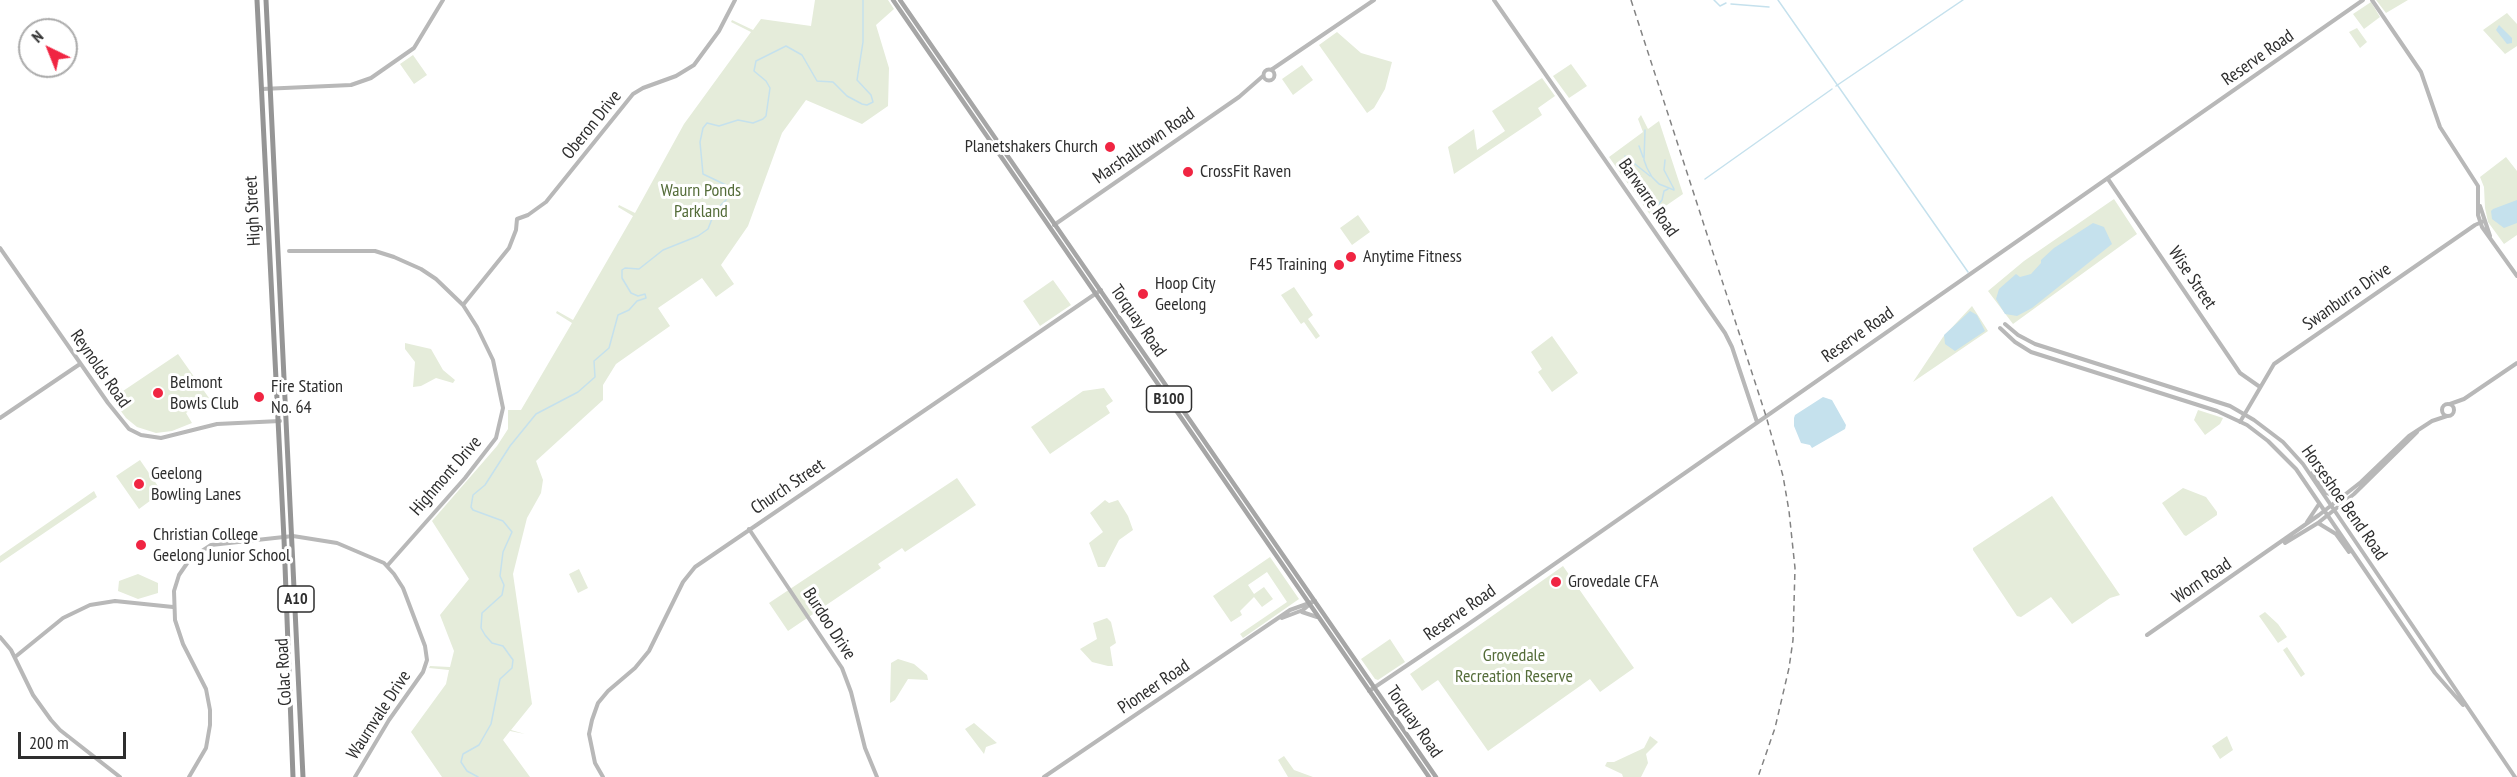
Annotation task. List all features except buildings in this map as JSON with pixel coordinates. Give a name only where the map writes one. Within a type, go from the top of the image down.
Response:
[{"type":"highway","name":"High Street","points":[[257,0],[279,421]]},
{"type":"highway","name":"High Street","points":[[266,0],[288,421]]},
{"type":"highway","name":"Colac Road","points":[[279,421],[289,538],[303,777]]},
{"type":"highway","name":"Colac Road","points":[[288,421],[292,777]]},
{"type":"main road","name":"Torquay Road","points":[[893,0],[1053,225]]},
{"type":"main road","name":"Torquay Road","points":[[900,0],[1308,604],[1429,777]]},
{"type":"main road","name":"Torquay Road","points":[[1098,292],[1436,777]]},
{"type":"main road","points":[[1318,606],[1318,618]]},
{"type":"street","points":[[262,89],[351,85],[372,78],[414,48],[443,0]]},
{"type":"street","name":"Oberon Drive","points":[[463,305],[509,248],[516,230],[517,219],[528,215],[546,202],[633,94],[676,76],[694,64],[719,32],[735,0]]},
{"type":"street","name":"Marshalltown Road","points":[[1264,77],[1271,80],[1273,72],[1283,63],[1374,0]]},
{"type":"street","name":"Barwarre Road","points":[[1494,0],[1725,333],[1732,346],[1757,422]]},
{"type":"street","name":"Reserve Road","points":[[1369,691],[2362,0]]},
{"type":"street","points":[[2372,0],[2422,74],[2440,128],[2478,184],[2478,213],[2482,222],[2517,276]]},
{"type":"street","name":"Marshalltown Road","points":[[1053,225],[1253,86],[1264,77],[1265,70],[1273,72]]},
{"type":"street","name":"Wise Street","points":[[2108,178],[2240,373],[2260,387]]},
{"type":"street","name":"Swanburra Drive","points":[[2240,422],[2276,362],[2482,222]]},
{"type":"street","name":"Reynolds Road","points":[[0,248],[120,420],[141,435],[161,438],[217,424],[288,421]]},
{"type":"street","name":"Highmont Drive","points":[[289,251],[364,250],[381,252],[409,263],[429,274],[463,305],[493,360],[502,399],[501,423],[490,448],[387,566]]},
{"type":"street","name":"Church Street","points":[[603,777],[595,763],[589,734],[598,703],[608,691],[635,668],[649,651],[689,573],[705,558],[975,378],[1098,292]]},
{"type":"street","name":"Horseshoe Bend Road","points":[[2005,324],[2030,342],[2214,400],[2244,414],[2274,434],[2303,464],[2515,777]]},
{"type":"street","name":"Horseshoe Bend Road","points":[[2000,327],[2026,349],[2217,411],[2240,422],[2268,441],[2291,463],[2438,677],[2472,714]]},
{"type":"street","points":[[2026,349],[2030,342]]},
{"type":"street","points":[[2062,362],[2064,354]]},
{"type":"street","points":[[2333,508],[2383,464],[2402,441],[2432,421],[2445,404],[2464,399],[2517,363]]},
{"type":"street","points":[[0,418],[80,364]]},
{"type":"street","points":[[2153,390],[2156,381]]},
{"type":"street","points":[[2432,421],[2451,416],[2464,399]]},
{"type":"street","points":[[2450,404],[2454,411]]},
{"type":"street","points":[[2442,410],[2447,416]]},
{"type":"street","points":[[2268,441],[2274,434]]},
{"type":"street","points":[[2303,464],[2327,493],[2340,499]]},
{"type":"street","points":[[2333,508],[2340,499],[2371,475]]},
{"type":"street","points":[[2301,528],[2317,509],[2319,503]]},
{"type":"street","name":"Worn Road","points":[[2147,635],[2325,511],[2333,508]]},
{"type":"street","name":"Worn Road","points":[[2271,550],[2318,523],[2333,508]]},
{"type":"street","points":[[2318,523],[2325,525],[2337,535],[2356,558]]},
{"type":"street","name":"Burdoo Drive","points":[[749,529],[842,668],[851,692],[865,748],[877,777]]},
{"type":"street","name":"Waurnvale Drive","points":[[173,607],[174,591],[179,575],[198,552],[219,543],[289,538],[337,543],[374,557],[387,566],[398,580],[409,603],[425,646],[427,660],[423,672],[388,720],[355,777]]},
{"type":"street","points":[[1293,611],[1303,596]]},
{"type":"street","points":[[15,657],[63,618],[90,605],[115,601],[173,607],[180,636],[202,681],[210,710],[206,748],[189,777]]},
{"type":"street","name":"Pioneer Road","points":[[1044,777],[1279,620],[1315,601]]},
{"type":"street","points":[[1293,611],[1305,612],[1318,618]]},
{"type":"street","points":[[0,638],[15,657],[33,695],[51,720],[60,730],[120,777]]},
{"type":"green space","name":"Waurn Ponds Parkland","points":[[815,0],[888,0],[894,9],[876,25],[889,68],[888,106],[862,124],[806,100],[782,133],[748,226],[721,265],[734,284],[716,297],[702,278],[658,308],[670,326],[616,364],[603,385],[603,400],[536,461],[543,480],[541,493],[527,518],[513,574],[532,704],[511,730],[525,734],[510,731],[503,740],[530,777],[442,777],[411,732],[446,684],[449,670],[429,668],[430,666],[450,667],[454,651],[440,615],[469,579],[432,521],[497,446],[508,429],[508,410],[521,410],[572,323],[556,313],[557,311],[573,320],[633,216],[618,207],[619,205],[635,213],[684,124],[751,32],[731,22],[732,20],[753,30],[761,19],[811,26]]},
{"type":"green space","points":[[2376,0],[2408,0],[2386,13]]},
{"type":"green space","points":[[2371,2],[2380,17],[2364,29],[2353,14]]},
{"type":"green space","points":[[2507,13],[2517,24],[2517,46],[2505,54],[2483,30]]},
{"type":"green space","points":[[2357,28],[2367,42],[2360,48],[2349,32]]},
{"type":"green space","points":[[1337,32],[1361,53],[1392,62],[1385,89],[1374,108],[1367,113],[1319,45]]},
{"type":"green space","points":[[413,55],[427,75],[414,84],[400,64]]},
{"type":"green space","points":[[1571,64],[1587,86],[1569,98],[1553,76]]},
{"type":"green space","points":[[1302,65],[1313,80],[1293,95],[1282,79]]},
{"type":"green space","points":[[1542,78],[1555,96],[1538,108],[1542,115],[1454,174],[1448,147],[1474,129],[1477,150],[1505,131],[1492,111]]},
{"type":"green space","points":[[1641,115],[1648,129],[1659,121],[1683,194],[1651,216],[1609,157],[1643,132],[1638,119]]},
{"type":"green space","points":[[2506,157],[2517,171],[2517,235],[2504,244],[2488,222],[2484,187],[2480,177]]},
{"type":"green space","points":[[2114,199],[2137,234],[2013,324],[1988,291],[2024,261]]},
{"type":"green space","points":[[1358,215],[1370,232],[1352,245],[1340,228]]},
{"type":"green space","points":[[1053,280],[1071,305],[1040,326],[1023,301]]},
{"type":"green space","points":[[1294,287],[1313,315],[1308,319],[1320,336],[1316,339],[1304,322],[1301,324],[1281,295]]},
{"type":"green space","points":[[1972,306],[1988,331],[1913,382],[1943,337]]},
{"type":"green space","points":[[1552,336],[1578,373],[1552,392],[1538,372],[1542,369],[1531,352]]},
{"type":"green space","points":[[405,343],[431,349],[443,370],[455,380],[453,383],[436,378],[421,386],[413,387],[415,362],[405,349]]},
{"type":"green space","name":"Belmont Bowls Club","points":[[178,354],[209,398],[186,413],[192,423],[172,431],[156,433],[137,427],[126,418],[109,395],[120,387],[123,391]]},
{"type":"green space","points":[[1104,388],[1113,401],[1106,406],[1110,413],[1050,454],[1031,427],[1083,391]]},
{"type":"green space","points":[[2198,410],[2223,418],[2220,424],[2205,435],[2194,420]]},
{"type":"green space","name":"Geelong Bowling Lanes","points":[[140,460],[162,492],[139,509],[116,476]]},
{"type":"green space","points":[[957,478],[976,505],[905,552],[902,548],[878,564],[881,568],[788,631],[769,603]]},
{"type":"green space","points":[[2183,488],[2206,497],[2217,512],[2217,515],[2186,536],[2162,503]]},
{"type":"green space","points":[[94,491],[97,497],[0,563],[0,556]]},
{"type":"green space","points":[[2052,496],[2120,595],[2110,598],[2072,624],[2051,597],[2021,617],[2017,616],[1973,550]]},
{"type":"green space","points":[[1105,500],[1109,503],[1118,500],[1133,530],[1119,540],[1105,567],[1098,567],[1089,543],[1103,532],[1090,513]]},
{"type":"green space","points":[[1270,557],[1299,599],[1243,638],[1240,634],[1287,602],[1267,572],[1248,585],[1254,594],[1264,587],[1273,599],[1262,607],[1254,597],[1240,611],[1242,615],[1231,622],[1213,596]]},
{"type":"green space","name":"Grovedale Recreation Reserve","points":[[1563,566],[1634,668],[1600,692],[1590,679],[1488,751],[1438,680],[1422,691],[1410,674]]},
{"type":"green space","points":[[579,569],[588,588],[578,593],[569,574]]},
{"type":"green space","points":[[138,574],[158,583],[158,593],[138,599],[118,591],[119,581]]},
{"type":"green space","points":[[2265,612],[2278,624],[2287,637],[2278,643],[2259,616]]},
{"type":"green space","points":[[1107,618],[1111,622],[1116,643],[1110,647],[1113,666],[1092,662],[1080,649],[1097,639],[1093,623]]},
{"type":"green space","points":[[1390,639],[1405,662],[1378,680],[1375,679],[1361,659]]},
{"type":"green space","points":[[2287,647],[2305,674],[2301,677],[2283,650]]},
{"type":"green space","points":[[898,659],[914,664],[927,675],[928,680],[908,679],[895,700],[890,703],[891,663]]},
{"type":"green space","points":[[974,723],[997,743],[986,747],[984,754],[965,729]]},
{"type":"green space","points":[[1650,736],[1658,742],[1646,754],[1648,763],[1641,777],[1623,777],[1622,774],[1605,766],[1607,762],[1614,762],[1644,748]]},
{"type":"green space","points":[[2227,736],[2233,750],[2220,759],[2212,746]]},
{"type":"green space","points":[[1284,756],[1294,770],[1313,777],[1288,777],[1278,760]]},
{"type":"water","points":[[2499,25],[2512,38],[2512,43],[2507,44],[2496,30]]},
{"type":"water","points":[[2517,200],[2517,223],[2504,228],[2492,219],[2493,209]]},
{"type":"water","points":[[2093,223],[2104,227],[2112,244],[2032,308],[2017,316],[2005,314],[1996,299],[1999,289],[2016,274],[2020,277],[2031,274],[2054,248]]},
{"type":"water","points":[[1970,311],[1977,315],[1985,331],[1955,351],[1945,344],[1944,335]]},
{"type":"water","points":[[1823,397],[1832,400],[1846,425],[1845,429],[1812,448],[1810,445],[1801,443],[1794,426],[1794,418],[1795,415]]},
{"type":"waterway","points":[[478,777],[467,771],[461,762],[463,754],[479,745],[491,724],[500,679],[512,668],[513,660],[503,646],[492,643],[481,628],[482,613],[502,595],[504,585],[500,576],[503,552],[512,532],[503,521],[473,510],[471,507],[473,495],[485,485],[510,446],[536,414],[578,392],[595,377],[594,361],[609,348],[618,315],[629,310],[637,301],[646,298],[645,294],[638,296],[631,293],[622,278],[622,270],[625,268],[639,269],[663,250],[698,236],[708,229],[715,211],[726,200],[729,190],[726,185],[703,174],[700,142],[703,128],[707,123],[719,126],[738,120],[753,123],[766,116],[770,88],[766,81],[754,71],[756,61],[786,46],[802,55],[817,81],[833,82],[847,96],[862,104],[867,105],[873,102],[871,95],[857,80],[863,42],[863,0]]},
{"type":"waterway","points":[[1714,0],[1720,6],[1726,3]]},
{"type":"waterway","points":[[1778,0],[1968,272]]},
{"type":"waterway","points":[[1836,86],[1963,0]]},
{"type":"waterway","points":[[1731,4],[1769,7]]},
{"type":"waterway","points":[[1705,179],[1832,89]]},
{"type":"waterway","points":[[1645,130],[1644,160],[1647,168],[1659,184],[1674,190]]},
{"type":"waterway","points":[[1639,146],[1643,157]]},
{"type":"waterway","points":[[1625,156],[1650,176]]},
{"type":"waterway","points":[[1665,160],[1664,170],[1674,189]]},
{"type":"waterway","points":[[1658,205],[1664,191],[1668,189]]},
{"type":"railway","points":[[1631,0],[1766,416],[1783,476],[1789,511],[1795,568],[1793,640],[1775,728],[1758,777]]},
{"type":"place","name":"Planetshakers Church","points":[[1110,147]]},
{"type":"place","name":"CrossFit Raven","points":[[1188,172]]},
{"type":"place","name":"Anytime Fitness","points":[[1351,257]]},
{"type":"place","name":"F45 Training","points":[[1339,265]]},
{"type":"place","name":"Hoop City Geelong","points":[[1143,294]]},
{"type":"place","name":"Belmont Bowls Club","points":[[158,393]]},
{"type":"place","name":"Fire Station No. 64","points":[[259,397]]},
{"type":"place","name":"Geelong Bowling Lanes","points":[[139,484]]},
{"type":"place","name":"Christian College Geelong Junior School","points":[[141,545]]},
{"type":"place","name":"Grovedale CFA","points":[[1556,582]]}]
